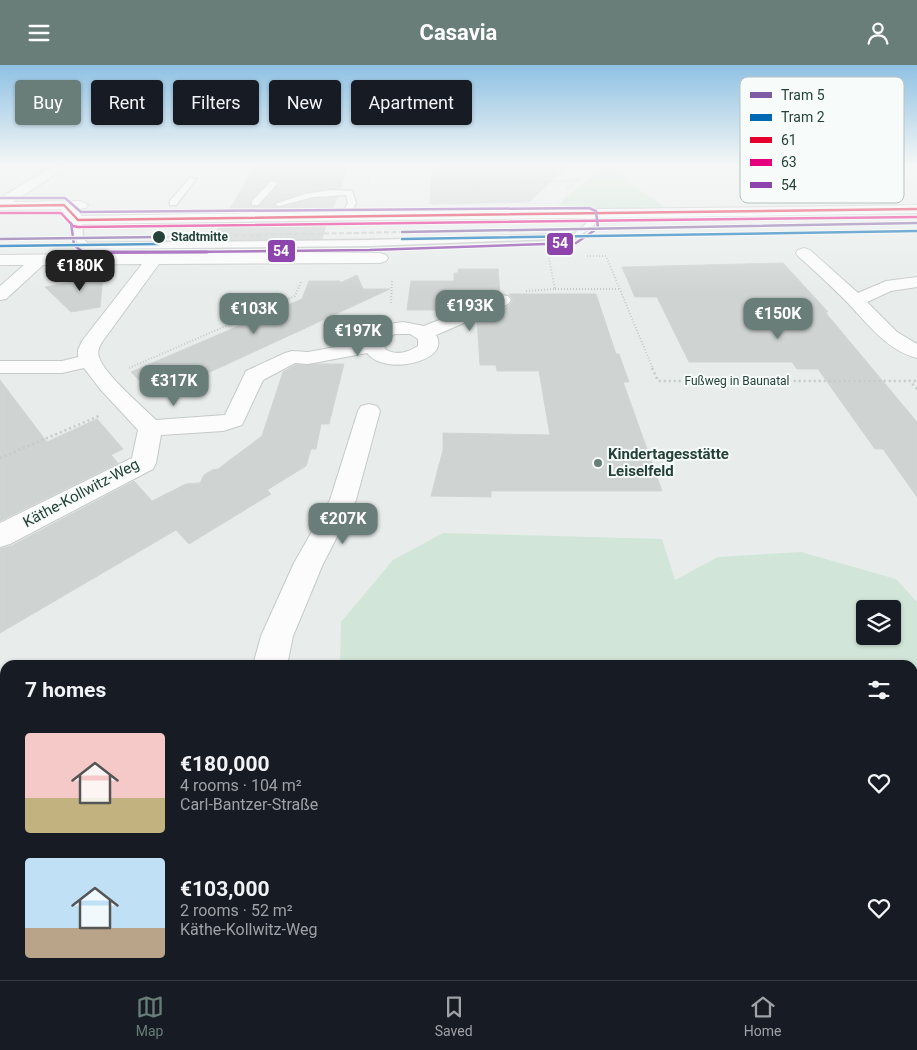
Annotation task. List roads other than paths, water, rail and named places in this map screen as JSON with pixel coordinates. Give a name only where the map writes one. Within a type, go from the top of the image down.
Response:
[{"type":"street","points":[[66,207],[78,220],[277,210],[346,215],[589,215],[917,209]]},
{"type":"street","points":[[267,207],[277,210]]},
{"type":"street","points":[[804,253],[856,301],[886,333],[902,346],[917,351]]},
{"type":"street","points":[[155,258],[92,341],[87,351],[89,360],[104,379],[140,417],[223,423],[234,420],[254,376],[292,357],[308,358],[373,346]]},
{"type":"street","points":[[0,260],[380,258]]},
{"type":"street","points":[[0,295],[39,260]]},
{"type":"street","points":[[856,301],[876,289],[899,282],[917,282]]},
{"type":"street","points":[[424,333],[502,300]]},
{"type":"street","points":[[393,328],[411,328],[424,333],[428,338],[428,348],[416,356],[407,359],[382,356],[374,350],[375,337],[393,328]]},
{"type":"street","points":[[0,367],[62,367],[89,360]]},
{"type":"street","points":[[271,660],[277,636],[309,563],[343,500],[369,411]]},
{"type":"street","name":"Käthe-Kollwitz-Weg","points":[[0,535],[144,463],[140,417]]},
{"type":"lane","points":[[277,210],[283,207]]},
{"type":"lane","points":[[346,215],[350,207]]},
{"type":"lane","points":[[78,220],[79,238],[84,246],[370,243],[576,236],[591,224],[589,215]]},
{"type":"railway","points":[[159,237],[402,232]]},
{"type":"tram line","name":"5","points":[[402,232],[917,223]]},
{"type":"tram line","name":"2","points":[[402,239],[917,231]]},
{"type":"tram line","name":"5","points":[[0,239],[159,237]]},
{"type":"tram line","name":"2","points":[[0,246],[159,244]]},
{"type":"place","name":"Stadtmitte","points":[[159,237]]},
{"type":"place","name":"Kindertagesstätte Leiselfeld","points":[[598,463]]}]
